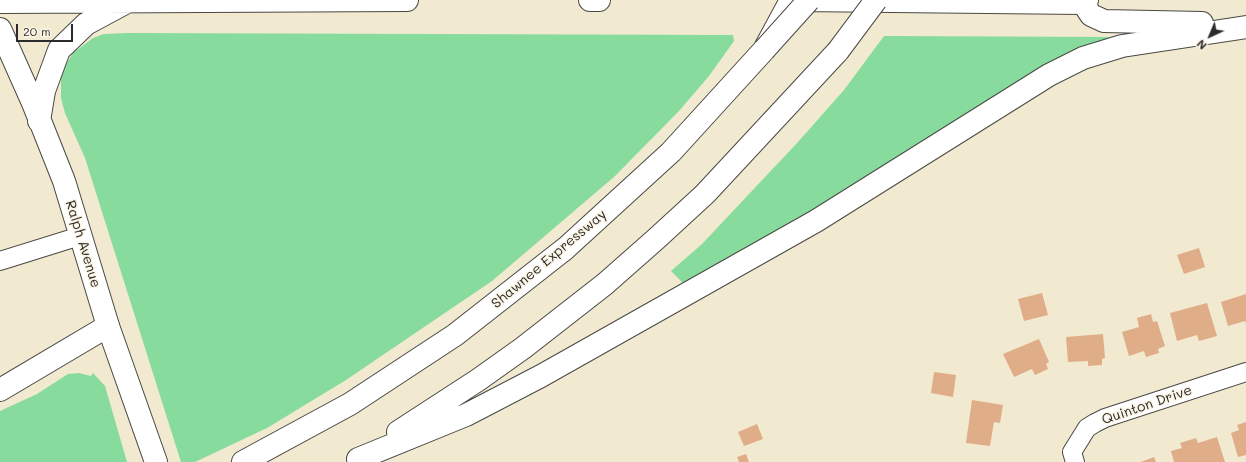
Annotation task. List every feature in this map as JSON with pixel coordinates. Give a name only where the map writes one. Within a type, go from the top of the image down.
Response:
[{"type":"main road","points":[[39,122],[44,91],[59,50],[86,24],[131,0]]},
{"type":"main road","points":[[0,2],[131,0],[407,0]]},
{"type":"main road","points":[[590,0],[599,0]]},
{"type":"main road","points":[[764,50],[791,0]]},
{"type":"main road","points":[[797,0],[1084,1],[1091,15],[1104,21],[1246,24]]},
{"type":"main road","name":"Shawnee Expressway","points":[[243,462],[350,404],[455,335],[560,253],[671,152],[809,0]]},
{"type":"main road","points":[[355,460],[478,380],[605,284],[705,194],[838,51],[876,0]]},
{"type":"main road","points":[[355,460],[466,415],[541,376],[816,221],[1049,75],[1083,58],[1122,46],[1246,27]]},
{"type":"main road","name":"Ralph Avenue","points":[[0,29],[64,181],[108,326],[156,462]]},
{"type":"main road","points":[[0,390],[108,326]]},
{"type":"street","points":[[0,261],[80,236]]},
{"type":"street","name":"Quinton Drive","points":[[1075,462],[1072,452],[1087,428],[1095,422],[1246,372]]},
{"type":"green space","points":[[104,34],[733,35],[734,41],[709,76],[679,111],[614,177],[492,281],[346,380],[267,428],[195,462],[181,462],[85,158],[65,113],[61,98],[61,77],[66,64],[73,53],[93,38]]},
{"type":"green space","points":[[884,36],[1112,37],[1111,39],[781,231],[684,284],[671,271],[702,244],[798,142],[844,90]]},
{"type":"green space","points":[[79,373],[91,376],[93,373],[105,386],[127,462],[0,462],[0,411],[37,394],[68,374]]},
{"type":"building","points":[[1199,248],[1205,267],[1184,274],[1177,255]]},
{"type":"building","points":[[1042,293],[1048,315],[1024,321],[1018,299]]},
{"type":"building","points":[[1246,294],[1246,324],[1245,321],[1228,326],[1221,302]]},
{"type":"building","points":[[1207,303],[1217,336],[1199,341],[1197,335],[1177,341],[1170,313]]},
{"type":"building","points":[[1151,314],[1153,322],[1157,321],[1165,346],[1158,349],[1159,353],[1146,357],[1144,351],[1129,356],[1122,332],[1139,327],[1137,318]]},
{"type":"building","points":[[1103,334],[1105,358],[1102,359],[1102,365],[1088,366],[1088,361],[1068,362],[1066,337]]},
{"type":"building","points":[[1039,339],[1049,362],[1046,364],[1048,369],[1035,375],[1032,369],[1014,377],[1003,354]]},
{"type":"building","points":[[934,372],[956,375],[953,397],[931,393]]},
{"type":"building","points":[[972,400],[1003,405],[1000,423],[994,422],[990,446],[966,443]]},
{"type":"building","points":[[1246,422],[1246,455],[1238,457],[1231,433],[1239,430],[1237,425]]},
{"type":"building","points":[[757,424],[763,439],[744,446],[738,432]]},
{"type":"building","points":[[1217,437],[1225,462],[1174,462],[1171,451],[1182,448],[1180,443],[1196,438],[1198,443]]},
{"type":"building","points":[[746,454],[749,462],[739,462],[737,457]]},
{"type":"building","points":[[1154,457],[1156,462],[1141,462]]}]
